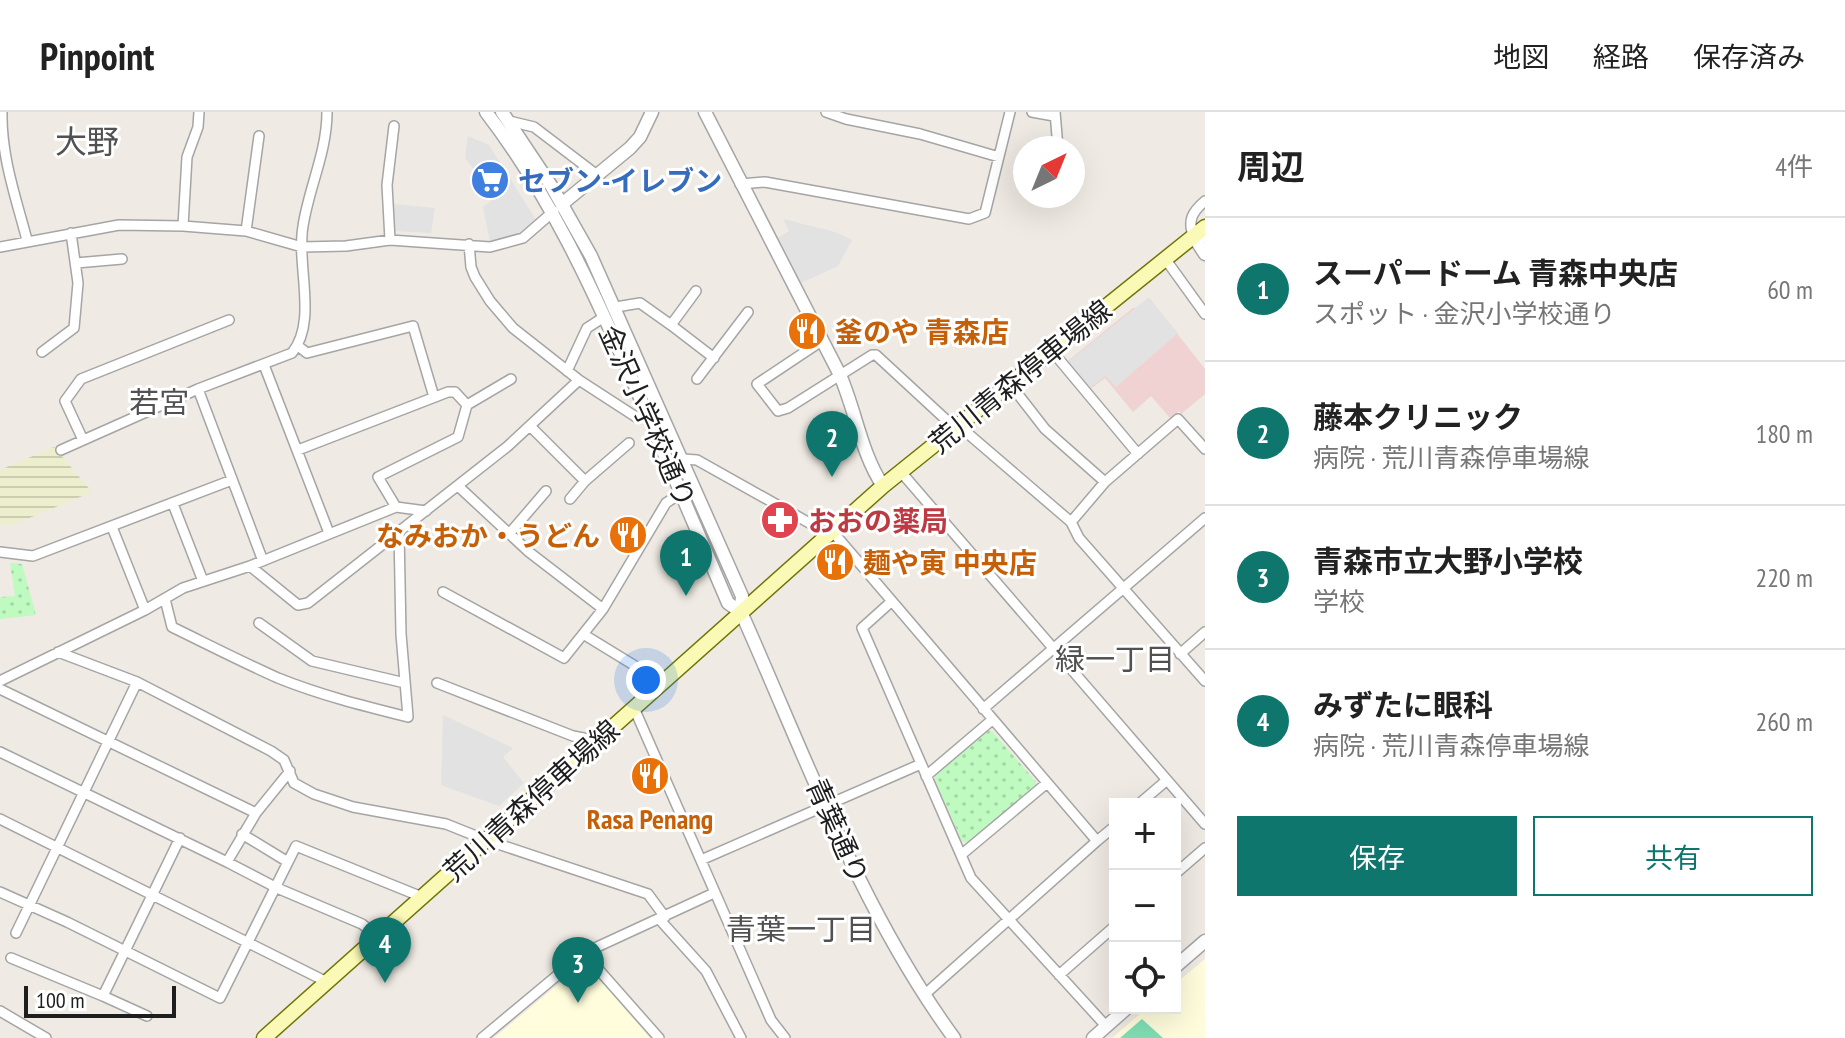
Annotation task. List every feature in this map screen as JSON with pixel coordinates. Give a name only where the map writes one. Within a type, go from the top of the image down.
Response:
[{"type":"main road","name":"荒川青森停車場線","points":[[264,1038],[883,486],[1201,234]]},
{"type":"street","points":[[2,112],[1,124],[11,179],[27,240]]},
{"type":"street","points":[[183,226],[187,157],[198,127],[199,112]]},
{"type":"street","points":[[61,450],[198,389],[292,353],[298,346],[305,325],[303,226],[323,156],[327,112]]},
{"type":"street","name":"金沢小学校通り","points":[[486,112],[558,208],[728,603],[741,612]]},
{"type":"street","points":[[0,247],[108,225],[246,231],[302,247],[346,246],[390,240],[490,247],[528,235],[630,148],[640,137],[652,112]]},
{"type":"street","points":[[705,112],[840,375],[873,471],[883,486]]},
{"type":"street","points":[[826,112],[999,157]]},
{"type":"street","points":[[740,184],[765,182],[969,219],[985,213],[1010,112]]},
{"type":"street","points":[[1032,112],[1055,114],[1057,136]]},
{"type":"street","points":[[505,117],[534,127],[597,175]]},
{"type":"street","name":"金沢小学校通り","points":[[505,117],[616,307],[742,596],[741,612]]},
{"type":"street","points":[[390,240],[387,185],[394,126]]},
{"type":"street","points":[[246,231],[259,136]]},
{"type":"street","points":[[1205,201],[1191,217],[1190,228],[1201,234],[1205,254]]},
{"type":"street","points":[[42,352],[74,328],[78,283],[71,233]]},
{"type":"street","points":[[469,244],[471,267],[490,301],[528,342],[636,417],[648,417]]},
{"type":"street","points":[[76,263],[122,259]]},
{"type":"street","points":[[1166,260],[1204,311]]},
{"type":"street","points":[[671,325],[696,291]]},
{"type":"street","points":[[616,307],[640,303],[714,358]]},
{"type":"street","points":[[697,379],[748,312]]},
{"type":"street","points":[[567,371],[587,328],[604,317]]},
{"type":"street","points":[[83,440],[65,401],[81,379],[229,320]]},
{"type":"street","points":[[298,346],[307,353],[413,326],[434,397]]},
{"type":"street","points":[[823,340],[757,384],[778,411],[876,355],[1071,522],[1079,538],[1205,681]]},
{"type":"street","points":[[1052,351],[1138,454]]},
{"type":"street","points":[[264,365],[329,533]]},
{"type":"street","points":[[396,507],[378,477],[458,437],[467,405],[511,379]]},
{"type":"street","points":[[250,566],[298,605],[308,603],[458,486],[579,380]]},
{"type":"street","points":[[1010,384],[1045,429],[1105,482]]},
{"type":"street","points":[[198,389],[263,561]]},
{"type":"street","points":[[298,450],[448,392],[455,392],[467,405]]},
{"type":"street","points":[[1071,522],[1105,482],[1178,419],[1205,449]]},
{"type":"street","points":[[530,426],[585,481]]},
{"type":"street","points":[[570,499],[585,481],[629,443]]},
{"type":"street","points":[[683,459],[697,460],[831,533],[1097,841]]},
{"type":"street","points":[[901,472],[1205,824]]},
{"type":"street","points":[[0,552],[33,556],[232,480]]},
{"type":"street","points":[[458,486],[509,534],[603,609]]},
{"type":"street","points":[[509,534],[546,491]]},
{"type":"street","points":[[443,592],[564,658],[603,609],[666,503],[681,493]]},
{"type":"street","points":[[173,504],[203,581]]},
{"type":"street","points":[[0,681],[183,588],[250,566],[396,507],[426,511]]},
{"type":"street","points":[[983,709],[1205,518]]},
{"type":"street","points":[[112,527],[145,610]]},
{"type":"street","points":[[165,599],[172,627],[279,678],[345,702],[408,717],[401,634],[399,531]]},
{"type":"street","points":[[892,601],[862,628],[975,884],[1106,1026]]},
{"type":"street","name":"青葉通り","points":[[741,612],[874,911],[924,995],[954,1038]]},
{"type":"street","points":[[259,623],[312,661],[405,683]]},
{"type":"street","points":[[1180,654],[1205,632]]},
{"type":"street","points":[[583,634],[663,683]]},
{"type":"street","points":[[58,652],[137,682],[271,751],[284,760],[294,783],[330,800],[446,824],[648,894],[662,918],[706,971],[741,1038]]},
{"type":"street","points":[[16,933],[137,682]]},
{"type":"street","points":[[437,683],[573,736],[598,741]]},
{"type":"street","points":[[0,689],[256,813]]},
{"type":"street","points":[[634,708],[771,1020],[784,1038]]},
{"type":"street","points":[[926,776],[992,720]]},
{"type":"street","points":[[0,752],[277,888],[362,924],[378,937]]},
{"type":"street","points":[[701,860],[921,764]]},
{"type":"street","points":[[227,862],[256,813],[290,771]]},
{"type":"street","points":[[1146,798],[1167,780]]},
{"type":"street","points":[[961,855],[1047,783]]},
{"type":"street","points":[[0,819],[327,982]]},
{"type":"street","points":[[924,995],[1109,831]]},
{"type":"street","points":[[242,834],[288,862]]},
{"type":"street","points":[[103,996],[180,838]]},
{"type":"street","points":[[0,892],[220,998],[296,846],[422,897]]},
{"type":"street","points":[[1180,870],[1205,848]]},
{"type":"street","points":[[482,1038],[584,953],[714,893]]},
{"type":"street","points":[[1059,975],[1109,931]]},
{"type":"street","points":[[1181,962],[1205,941]]},
{"type":"street","points":[[584,953],[659,1038]]},
{"type":"street","points":[[11,958],[147,1016]]},
{"type":"street","points":[[0,1011],[46,1038]]},
{"type":"street","points":[[1093,1038],[1120,1014]]},
{"type":"shaded area","points":[[468,136],[489,145],[536,220],[515,236],[490,242],[483,207],[495,198],[465,158]]},
{"type":"shaded area","points":[[393,204],[435,208],[431,233],[396,231]]},
{"type":"shaded area","points":[[783,219],[835,232],[852,240],[838,266],[799,284],[778,238],[789,231]]},
{"type":"shaded area","points":[[1148,298],[1178,333],[1116,387],[1105,376],[1089,389],[1068,364],[1070,360]]},
{"type":"shaded area","points":[[1149,298],[1205,369],[1205,394],[1181,414],[1179,411],[1170,418],[1151,396],[1133,412],[1105,378],[1089,390],[1068,364],[1069,360]]},
{"type":"shaded area","points":[[443,715],[513,748],[503,757],[524,783],[499,806],[441,785]]},
{"type":"shaded area","points":[[1205,959],[1205,1038],[1112,1038],[1140,1014],[1181,1014],[1181,979]]},
{"type":"shaded area","points":[[579,967],[589,968],[650,1038],[494,1038]]},
{"type":"green space","points":[[54,447],[92,492],[10,526],[0,524],[0,470]]},
{"type":"green space","points":[[10,563],[22,564],[36,615],[0,619],[0,597],[15,596]]},
{"type":"green space","points":[[988,731],[992,731],[1036,785],[968,843],[962,841],[935,776]]},
{"type":"green space","points":[[1142,1019],[1163,1038],[1120,1038]]},
{"type":"place","name":"セブン-イレブン","points":[[490,180]]},
{"type":"place","name":"釜のや 青森店","points":[[807,331]]},
{"type":"place","name":"藤本クリニック","points":[[832,477]]},
{"type":"place","name":"おおの薬局","points":[[780,520]]},
{"type":"place","name":"なみおか・うどん","points":[[628,535]]},
{"type":"place","name":"麺や寅 中央店","points":[[835,562]]},
{"type":"place","name":"スーパードーム 青森中央店","points":[[686,596]]},
{"type":"place","name":"Rasa Penang","points":[[650,776]]},
{"type":"place","name":"みずたに眼科","points":[[385,983]]},
{"type":"place","name":"青森市立大野小学校","points":[[578,1003]]},
{"type":"district","name":"大野","points":[[87,141]]},
{"type":"district","name":"若宮","points":[[159,401]]},
{"type":"district","name":"緑一丁目","points":[[1115,658]]},
{"type":"district","name":"青葉一丁目","points":[[801,928]]}]
